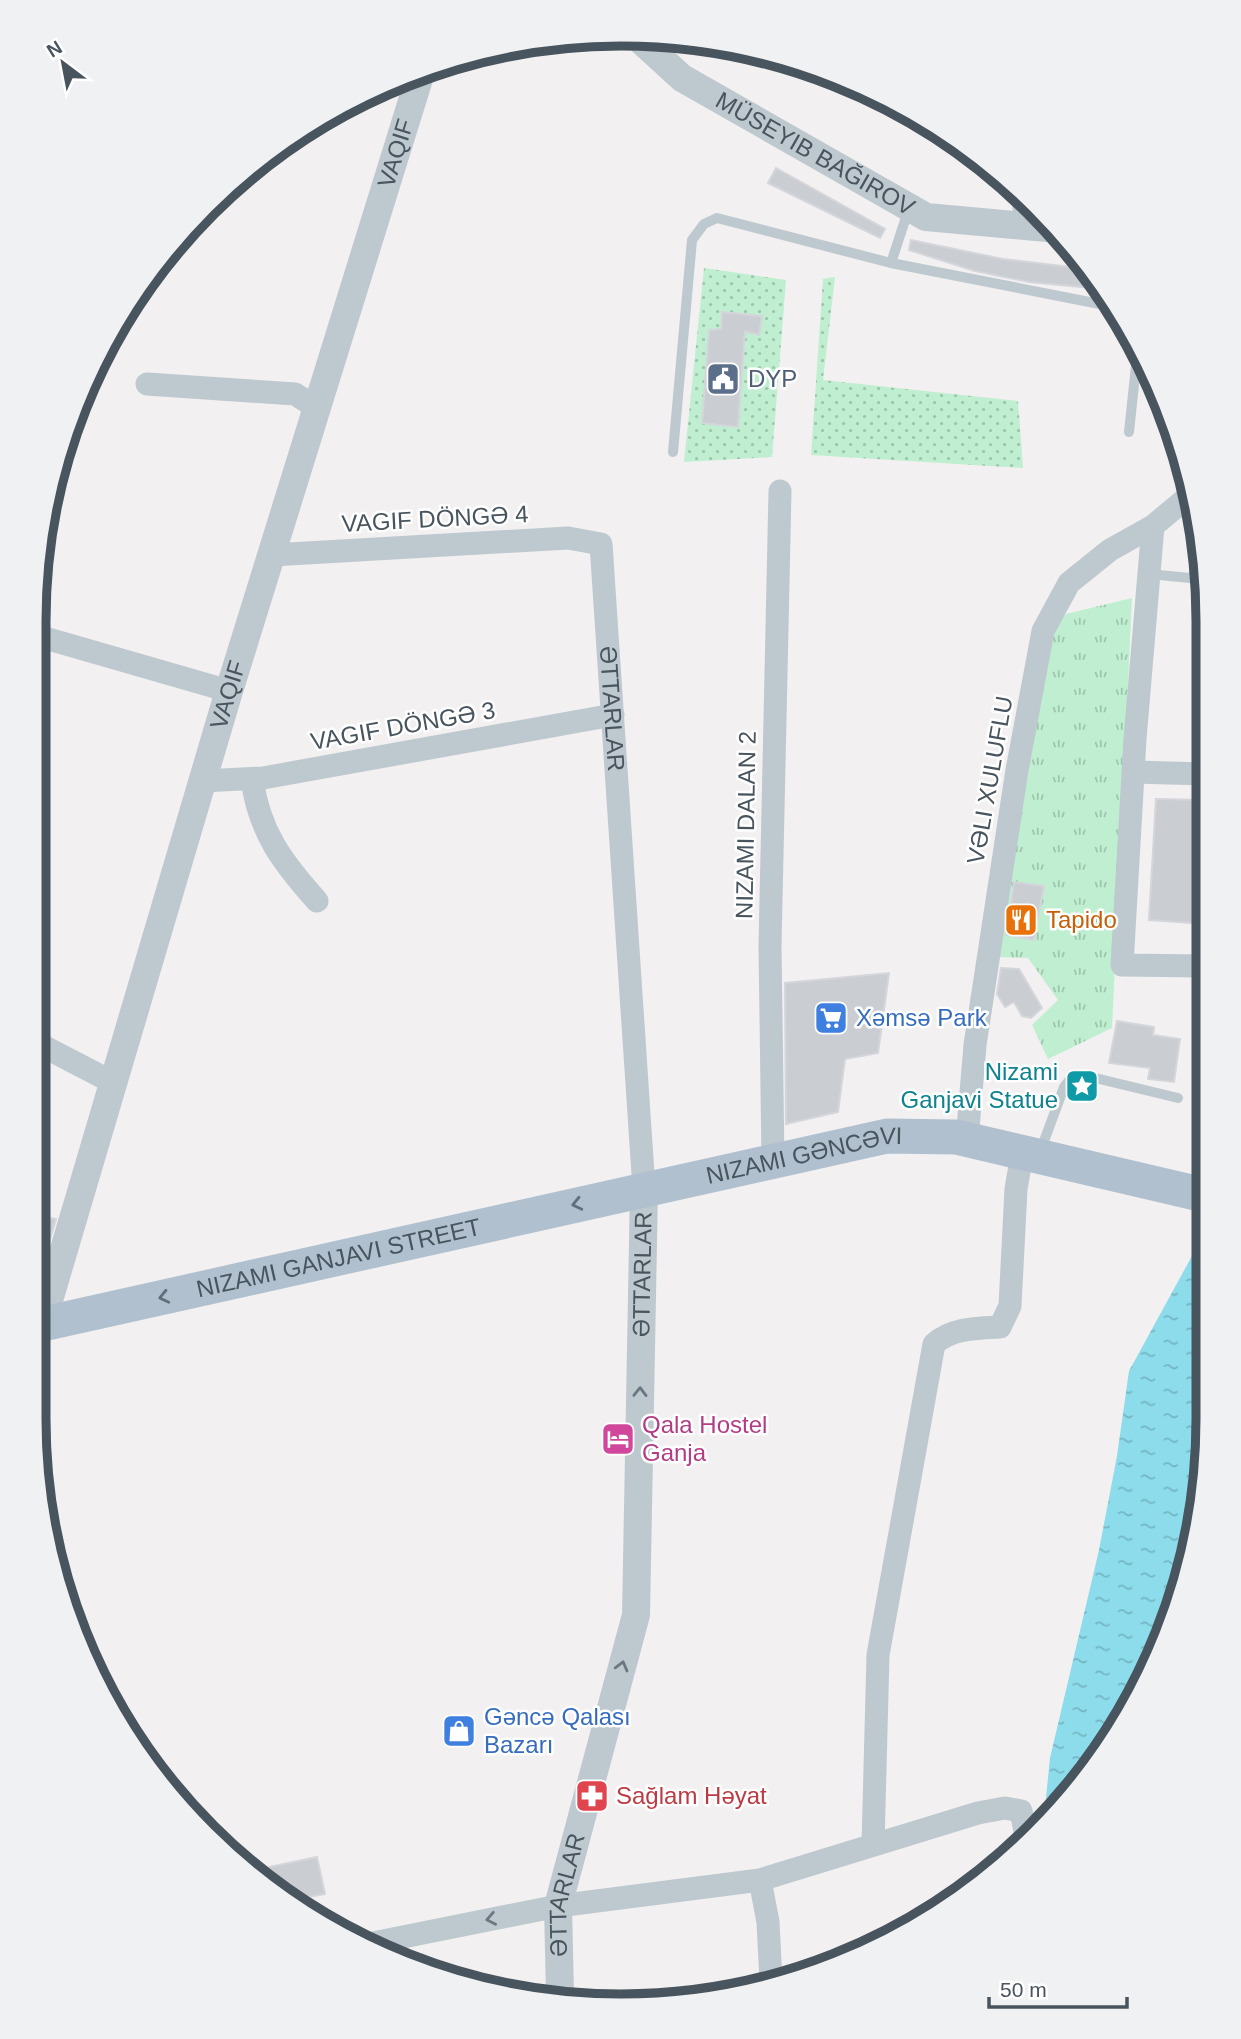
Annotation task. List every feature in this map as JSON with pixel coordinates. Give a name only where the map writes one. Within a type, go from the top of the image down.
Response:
[{"type":"main road","name":"NIZAMI GƏNCƏVI","points":[[644,1189],[887,1136],[967,1140],[1030,1156]]},
{"type":"main road","points":[[1030,1156],[1191,1193]]},
{"type":"main road","name":"NIZAMI GANJAVI STREET","points":[[46,1323],[644,1189]]},
{"type":"street","points":[[648,47],[682,78],[926,217],[1040,228]]},
{"type":"street","name":"VAQIF","points":[[46,1300],[114,1083],[229,691],[418,83]]},
{"type":"street","points":[[1024,212],[1026,227]]},
{"type":"street","points":[[147,384],[295,394],[317,408]]},
{"type":"street","name":"NIZAMI DALAN 2","points":[[773,1161],[770,946],[780,491]]},
{"type":"street","name":"VƏLI XULUFLU","points":[[967,1140],[975,1045],[1017,770],[1044,631],[1069,583],[1110,550],[1153,526],[1183,501]]},
{"type":"street","points":[[1153,526],[1133,772],[1122,965],[1196,966]]},
{"type":"street","name":"VAGIF DÖNGƏ 4","points":[[272,555],[568,538],[601,544]]},
{"type":"street","name":"ƏTTARLAR","points":[[560,1990],[558,1906],[636,1615],[644,1189],[601,544]]},
{"type":"street","points":[[46,638],[229,691]]},
{"type":"street","name":"VAGIF DÖNGƏ 3","points":[[203,781],[252,779],[613,715]]},
{"type":"street","points":[[1133,772],[1196,774]]},
{"type":"street","points":[[252,779],[271,843],[280,859],[317,901]]},
{"type":"street","points":[[46,1048],[114,1083]]},
{"type":"street","points":[[873,1845],[878,1655],[934,1344],[943,1336],[971,1328],[999,1327],[1010,1306],[1016,1189],[1030,1156]]},
{"type":"street","points":[[382,1941],[558,1906],[760,1880],[1005,1808],[1021,1811],[1024,1828]]},
{"type":"street","points":[[760,1880],[768,1922],[771,1974]]},
{"type":"lane","points":[[891,263],[909,208]]},
{"type":"lane","points":[[673,452],[692,240],[704,224],[718,218],[891,263],[1101,304]]},
{"type":"lane","points":[[1129,432],[1136,366]]},
{"type":"lane","points":[[1149,574],[1190,578],[1193,575]]},
{"type":"lane","points":[[1030,1156],[1064,1087],[1073,1076],[1087,1076],[1178,1098]]},
{"type":"green space","points":[[704,268],[786,280],[772,457],[684,462]]},
{"type":"green space","points":[[835,277],[823,380],[1018,401],[1023,468],[811,455],[823,279]]},
{"type":"green space","points":[[1132,598],[1112,1028],[1048,1059],[1032,1025],[1058,1000],[1028,958],[997,957],[1049,633],[1066,614]]},
{"type":"water","points":[[1196,1249],[1194,1456],[1191,1494],[1176,1567],[1152,1639],[1118,1706],[1077,1769],[1045,1806],[1050,1758],[1099,1550],[1117,1456],[1129,1371]]},
{"type":"building","points":[[776,168],[885,229],[880,238],[768,183]]},
{"type":"building","points":[[911,240],[1003,259],[1075,268],[1090,288],[1029,282],[975,271],[909,250]]},
{"type":"building","name":"DYP","points":[[722,312],[762,316],[759,335],[745,331],[738,427],[702,423],[709,330],[721,329]]},
{"type":"building","points":[[1156,799],[1196,800],[1196,923],[1149,920]]},
{"type":"building","name":"Tapido","points":[[1014,882],[1044,886],[1034,940],[1006,935]]},
{"type":"building","points":[[1001,968],[1019,969],[1042,1008],[1031,1018],[1022,1016],[1014,1002],[1005,1007],[997,994]]},
{"type":"building","name":"Xəmsə Park","points":[[889,973],[878,1053],[845,1059],[838,1112],[786,1124],[785,983]]},
{"type":"building","points":[[1117,1021],[1154,1027],[1153,1035],[1180,1039],[1174,1082],[1148,1079],[1150,1068],[1109,1063]]},
{"type":"building","points":[[46,1217],[56,1219],[46,1253]]},
{"type":"building","points":[[317,1857],[325,1894],[303,1898],[262,1868]]},
{"type":"place","name":"DYP","points":[[723,379]]},
{"type":"place","name":"Tapido","points":[[1021,920]]},
{"type":"place","name":"Xəmsə Park","points":[[831,1018]]},
{"type":"place","name":"Nizami Ganjavi Statue","points":[[1082,1086]]},
{"type":"place","name":"Qala Hostel Ganja","points":[[618,1439]]},
{"type":"place","name":"Gəncə Qalası Bazarı","points":[[459,1731]]},
{"type":"place","name":"Sağlam Həyat","points":[[592,1796]]}]
